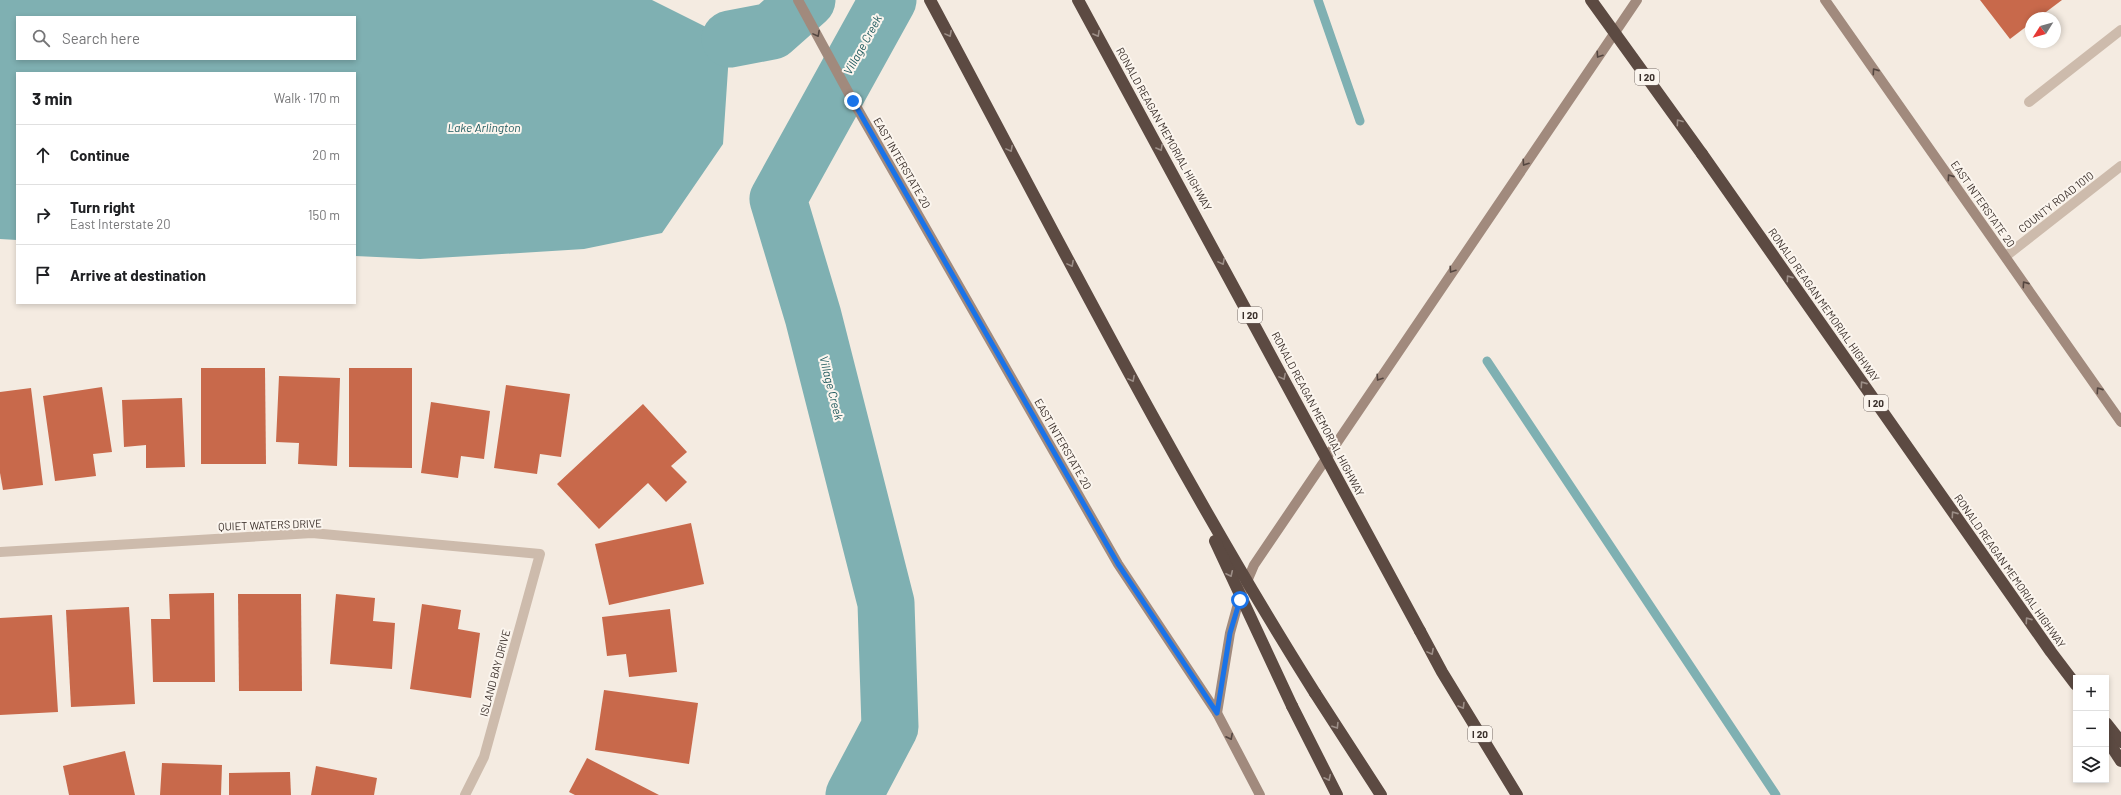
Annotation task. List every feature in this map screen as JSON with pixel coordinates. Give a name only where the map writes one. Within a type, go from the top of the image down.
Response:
[{"type":"highway","points":[[930,0],[1144,402],[1178,462],[1264,612],[1381,795]]},
{"type":"highway","name":"RONALD REAGAN MEMORIAL HIGHWAY","points":[[1078,0],[1442,672],[1517,795]]},
{"type":"highway","name":"RONALD REAGAN MEMORIAL HIGHWAY","points":[[1591,0],[1702,154],[2051,652],[2073,681]]},
{"type":"highway","points":[[1178,462],[1292,706],[1337,795]]},
{"type":"highway","points":[[2051,652],[2073,687]]},
{"type":"highway","points":[[2109,727],[2121,742]]},
{"type":"highway","points":[[2109,743],[2121,761]]},
{"type":"main road","name":"EAST INTERSTATE 20","points":[[798,0],[853,101],[1118,564],[1217,713],[1260,795]]},
{"type":"main road","points":[[1217,713],[1230,633],[1240,600],[1254,565],[1637,0]]},
{"type":"main road","name":"EAST INTERSTATE 20","points":[[1825,0],[2121,422]]},
{"type":"street","points":[[2029,102],[2121,30]]},
{"type":"street","name":"COUNTY ROAD 1010","points":[[2006,256],[2121,166]]},
{"type":"street","name":"QUIET WATERS DRIVE","points":[[0,552],[312,533],[540,554]]},
{"type":"street","name":"ISLAND BAY DRIVE","points":[[466,795],[484,758],[540,554]]},
{"type":"water","name":"Lake Arlington","points":[[0,0],[652,0],[730,39],[723,144],[662,233],[584,249],[420,259],[356,256],[356,72],[16,72],[16,240],[0,239]]},
{"type":"building","points":[[1980,0],[2062,0],[2046,12],[2025,12],[2025,28],[2010,39]]},
{"type":"building","points":[[201,368],[265,368],[266,464],[201,464]]},
{"type":"building","points":[[349,368],[412,368],[412,468],[349,467]]},
{"type":"building","points":[[279,376],[340,378],[337,466],[298,464],[299,443],[276,442]]},
{"type":"building","points":[[506,385],[570,394],[561,457],[540,454],[537,474],[494,468]]},
{"type":"building","points":[[102,387],[112,452],[93,454],[96,476],[55,481],[43,396]]},
{"type":"building","points":[[31,388],[43,485],[3,490],[0,473],[0,392]]},
{"type":"building","points":[[182,398],[185,467],[146,468],[146,445],[124,447],[122,400]]},
{"type":"building","points":[[431,402],[490,411],[484,459],[461,456],[458,478],[421,473]]},
{"type":"building","points":[[643,404],[687,452],[671,466],[687,482],[666,502],[648,483],[599,529],[557,484]]},
{"type":"building","points":[[691,523],[704,584],[609,605],[595,544]]},
{"type":"building","points":[[214,593],[215,682],[153,682],[151,619],[170,619],[169,594]]},
{"type":"building","points":[[238,594],[301,594],[302,691],[239,691]]},
{"type":"building","points":[[336,594],[375,598],[373,621],[395,623],[392,669],[330,664]]},
{"type":"building","points":[[422,604],[461,610],[458,629],[480,633],[471,698],[410,689]]},
{"type":"building","points":[[129,607],[135,704],[71,707],[66,610]]},
{"type":"building","points":[[670,609],[677,672],[629,677],[626,654],[607,656],[602,617]]},
{"type":"building","points":[[52,615],[58,712],[0,715],[0,618]]},
{"type":"building","points":[[604,690],[698,703],[689,764],[595,750]]},
{"type":"building","points":[[125,751],[135,795],[69,795],[63,766]]},
{"type":"building","points":[[587,758],[659,795],[575,795],[569,792]]},
{"type":"building","points":[[162,763],[222,765],[221,795],[160,795]]},
{"type":"building","points":[[316,766],[377,778],[374,795],[311,795]]},
{"type":"building","points":[[290,772],[291,795],[229,795],[229,773]]},
{"type":"waterway","name":"Village Creek","points":[[730,39],[772,31],[807,0]]},
{"type":"waterway","name":"Village Creek","points":[[854,795],[890,727],[886,603],[813,316],[778,199],[888,0]]},
{"type":"waterway","points":[[1318,0],[1360,121]]},
{"type":"waterway","points":[[1487,361],[1776,795]]},
{"type":"route","points":[[853,101],[1118,564],[1217,713],[1230,633],[1240,600]]}]
